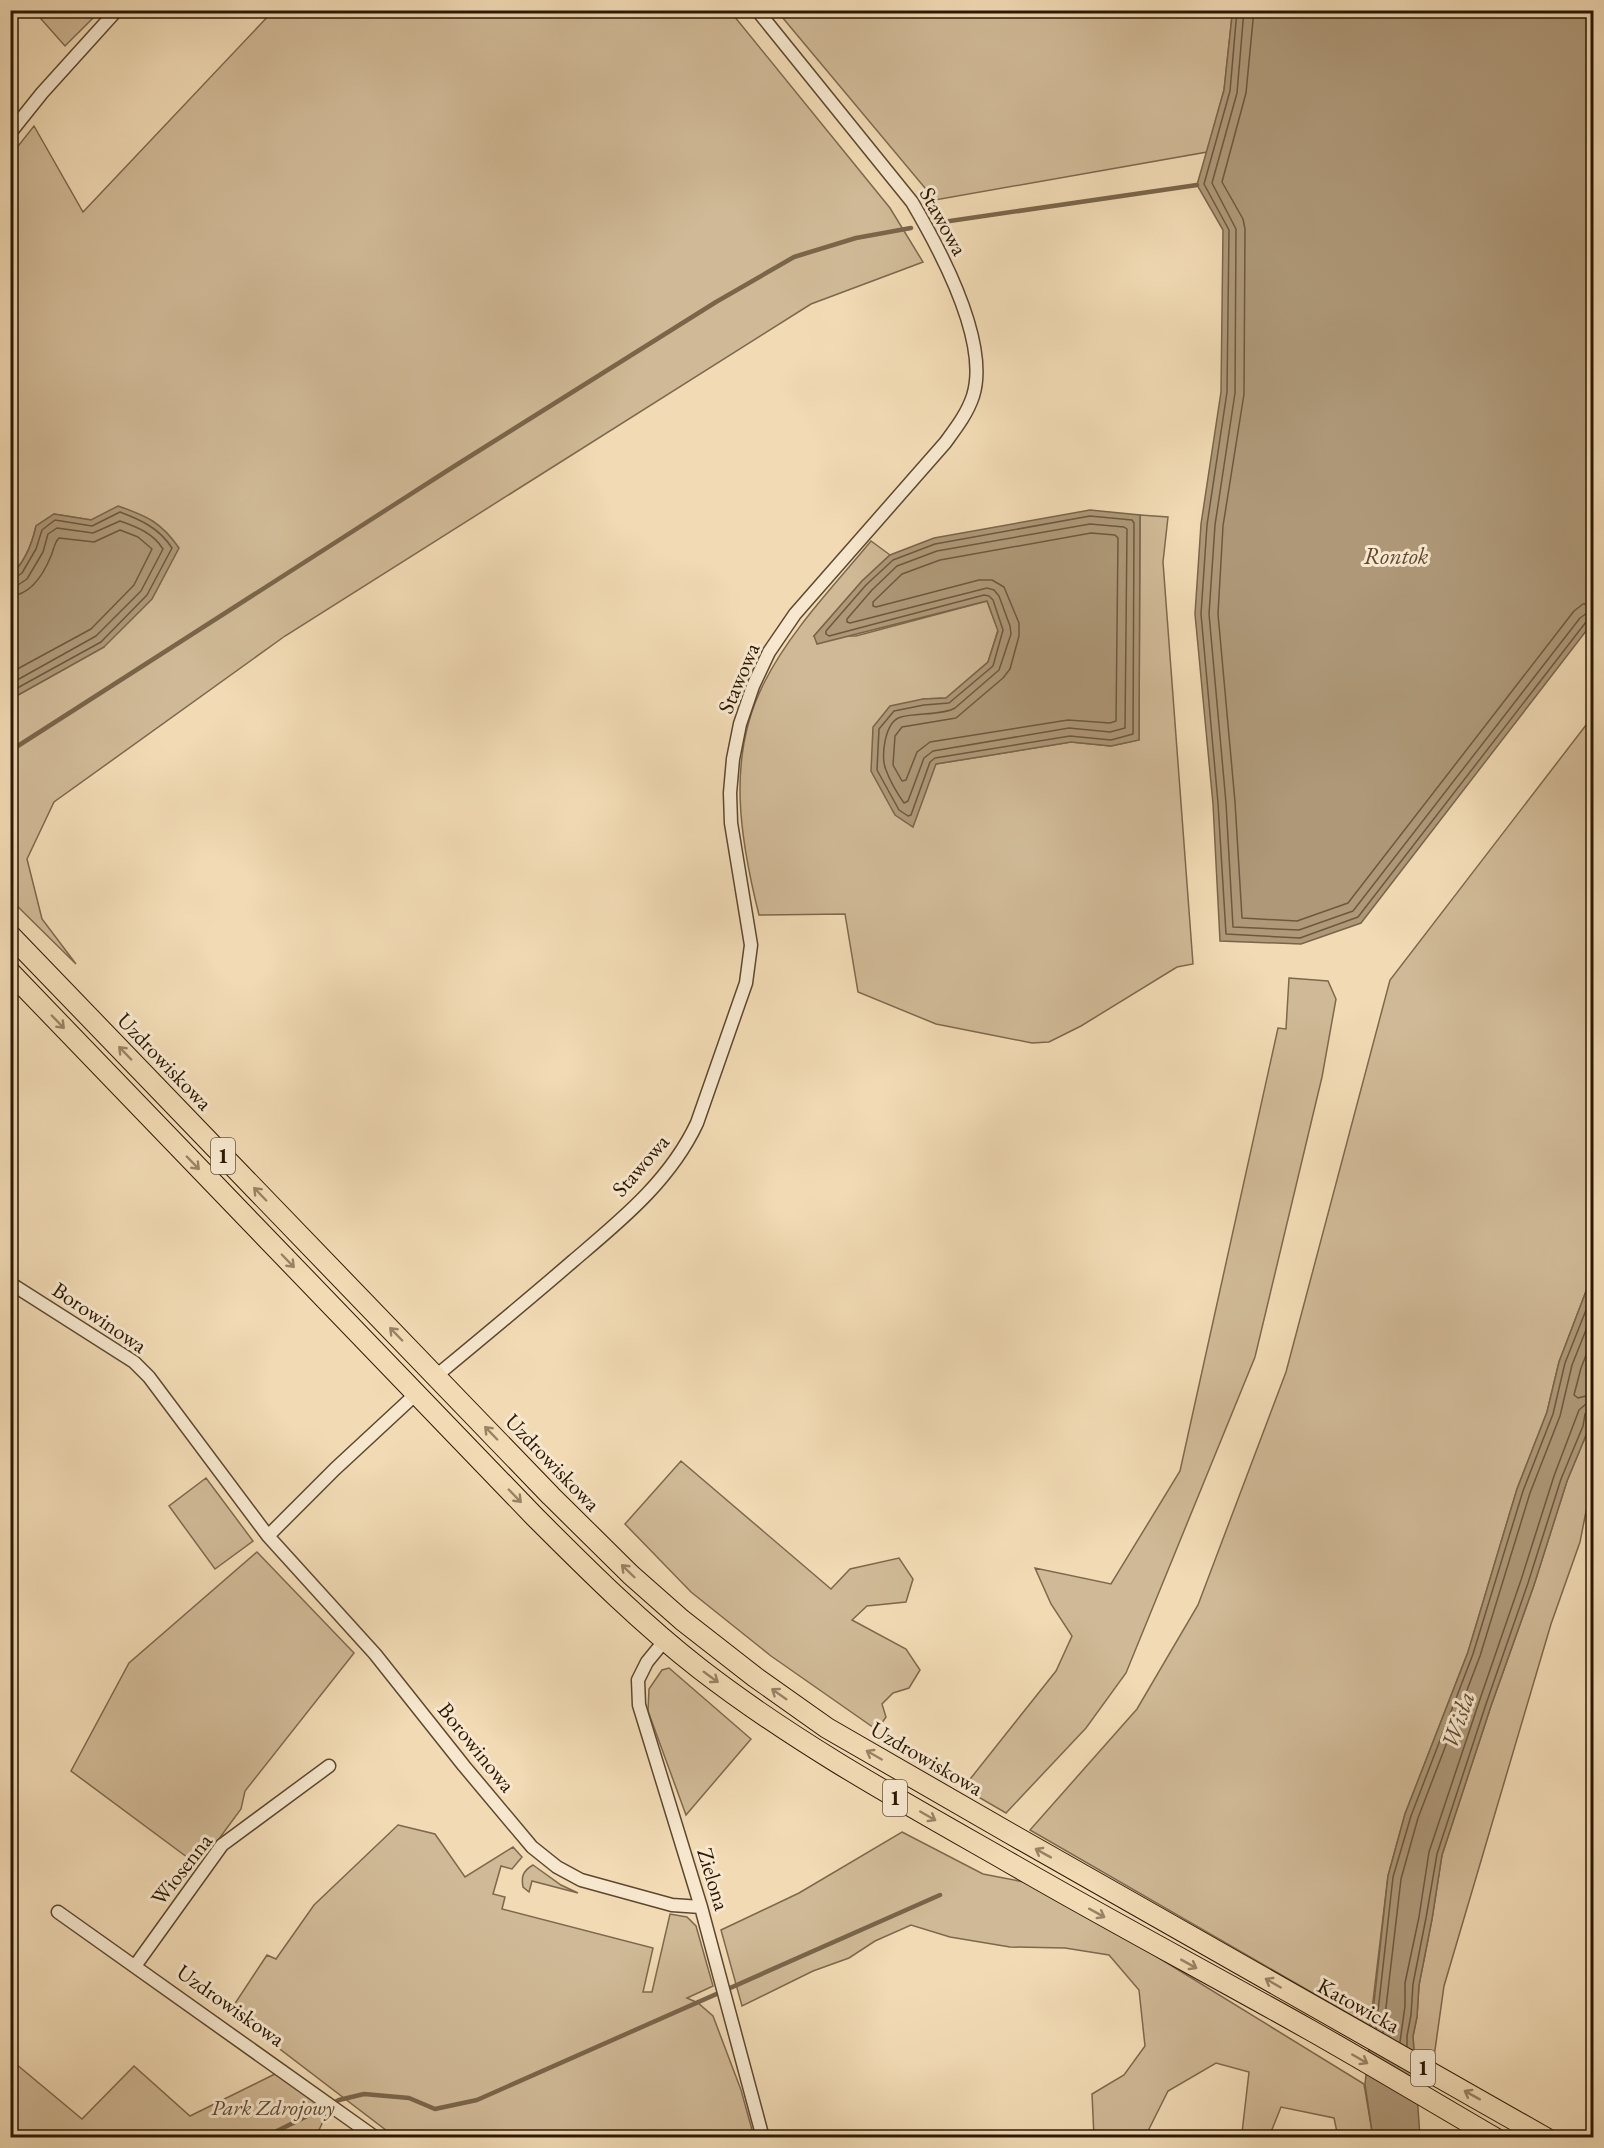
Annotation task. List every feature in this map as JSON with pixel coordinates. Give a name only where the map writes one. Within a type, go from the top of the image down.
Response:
[{"type":"main road","name":"Uzdrowiskowa","points":[[10,936],[551,1496],[631,1575],[718,1649],[827,1728],[1149,1912]]},
{"type":"main road","name":"1","points":[[10,972],[591,1573],[665,1640]]},
{"type":"main road","points":[[393,1369],[422,1378],[436,1376]]},
{"type":"main road","name":"Katowicka","points":[[665,1640],[739,1697],[813,1748],[868,1782],[1137,1936],[1310,2030],[1495,2138]]},
{"type":"main road","name":"Katowicka","points":[[1149,1912],[1546,2138]]},
{"type":"street","points":[[10,133],[42,93],[117,10]]},
{"type":"street","name":"Stawowa","points":[[436,1376],[618,1222],[667,1172],[689,1140],[746,983],[751,945],[731,823],[730,793],[733,759],[740,724],[753,686],[769,652],[795,614],[945,443],[962,420],[973,394],[975,369],[972,339],[960,302],[922,219],[912,202],[757,10]]},
{"type":"street","name":"Borowinowa","points":[[10,1283],[134,1362],[149,1377],[268,1536],[375,1654],[458,1759],[537,1851],[557,1867],[581,1880],[672,1905],[701,1907]]},
{"type":"street","points":[[268,1536],[335,1469],[417,1394]]},
{"type":"street","name":"Zielona","points":[[665,1640],[647,1662],[638,1680],[639,1705],[701,1907],[763,2138]]},
{"type":"street","name":"Wiosenna","points":[[135,1966],[222,1845],[329,1766]]},
{"type":"street","name":"Uzdrowiskowa","points":[[58,1912],[376,2138]]},
{"type":"green space","points":[[1231,10],[1224,90],[1207,152],[935,200],[777,11]]},
{"type":"green space","points":[[34,11],[100,11],[65,46]]},
{"type":"green space","points":[[273,11],[730,11],[890,208],[923,262],[811,304],[285,636],[54,802],[27,859],[42,919],[76,964],[11,900],[11,699],[104,647],[91,520],[54,514],[36,526],[27,552],[11,575],[11,155],[34,126],[83,212]]},
{"type":"green space","points":[[1140,515],[1168,517],[1163,562],[1193,964],[1177,967],[1081,1026],[1049,1042],[1032,1043],[936,1024],[858,992],[845,914],[759,915],[752,886],[742,828],[740,798],[745,740],[752,711],[764,683],[786,645],[813,609],[871,541],[890,555],[862,581],[814,636],[856,636],[987,601],[998,630],[988,662],[946,698],[923,699],[936,764],[1071,742],[1111,746],[1139,740]]},
{"type":"green space","points":[[1593,716],[1593,1273],[1559,1362],[1547,1412],[1517,1489],[1468,1652],[1405,1814],[1388,1876],[1370,2026],[1030,1830],[1137,1709],[1198,1605],[1286,1372],[1390,980]]},
{"type":"green space","points":[[1289,978],[1328,981],[1336,999],[1322,1077],[1255,1357],[1126,1673],[1086,1728],[1006,1813],[963,1788],[1056,1671],[1072,1636],[1051,1604],[1035,1568],[1111,1584],[1180,1471],[1278,1028],[1286,1029]]},
{"type":"green space","points":[[1593,1402],[1593,1476],[1580,1542],[1551,1624],[1444,1986],[1433,2064],[1414,2054],[1413,2036],[1419,1985],[1442,1855],[1567,1481],[1589,1428]]},
{"type":"green space","points":[[681,1461],[831,1589],[850,1569],[899,1558],[913,1579],[906,1602],[867,1606],[852,1620],[906,1649],[920,1670],[909,1688],[893,1693],[882,1704],[886,1717],[877,1730],[771,1656],[691,1592],[625,1524]]},
{"type":"green space","points":[[206,1478],[253,1541],[215,1569],[169,1506]]},
{"type":"green space","points":[[257,1552],[354,1653],[245,1791],[241,1809],[199,1866],[71,1771],[129,1663]]},
{"type":"green space","points":[[669,1668],[751,1739],[686,1815],[648,1711],[649,1689],[662,1670]]},
{"type":"green space","points":[[398,1825],[435,1834],[465,1877],[513,1847],[522,1857],[512,1869],[501,1866],[493,1894],[505,1897],[502,1909],[653,1948],[643,1992],[652,1992],[670,1914],[687,1917],[696,1926],[713,1986],[687,1998],[698,2003],[713,2016],[741,2090],[754,2137],[395,2137],[230,2011],[267,1955],[276,1959],[314,1905]]},
{"type":"green space","points":[[902,1832],[983,1874],[1024,1882],[1141,1947],[1364,2084],[1373,2137],[1338,2137],[1334,2118],[1281,2107],[1269,2137],[1250,2137],[1242,2133],[1249,2072],[1216,2063],[1168,2091],[1145,2137],[1094,2137],[1092,2094],[1124,2075],[1145,2046],[1139,1990],[1109,1955],[1065,1948],[1010,1947],[950,1937],[911,1925],[875,1941],[849,1958],[813,1971],[742,2006],[721,1930],[799,1893]]},
{"type":"green space","points":[[533,1865],[561,1885],[578,1893],[532,1881],[529,1892],[523,1887],[523,1877],[527,1869]]},
{"type":"green space","name":"Park Zdrojowy","points":[[10,2059],[82,2119],[134,2066],[190,2116],[279,2072],[309,2095],[326,2115],[319,2130],[304,2137],[11,2137]]},
{"type":"water","name":"Rontok","points":[[1231,11],[1593,11],[1593,622],[1361,923],[1301,944],[1220,941],[1213,804],[1195,614],[1201,524],[1221,392],[1223,230],[1197,185],[1224,90]]},
{"type":"water","points":[[118,506],[153,521],[179,548],[152,599],[104,647],[11,699],[11,575],[27,552],[36,526],[54,514],[91,520]]},
{"type":"water","points":[[1090,510],[1140,515],[1139,740],[1111,746],[1071,742],[936,764],[913,827],[895,815],[871,771],[873,727],[890,706],[923,699],[946,698],[988,662],[998,631],[987,601],[817,644],[814,636],[862,581],[890,555],[934,538]]},
{"type":"water","name":"Wisła","points":[[1593,1273],[1594,1402],[1589,1428],[1567,1481],[1442,1855],[1419,1985],[1413,2036],[1420,2137],[1373,2138],[1365,2084],[1388,1876],[1405,1814],[1468,1652],[1517,1489],[1547,1412],[1559,1362]]},
{"type":"waterway","points":[[943,222],[1197,185]]},
{"type":"waterway","points":[[10,751],[453,467],[716,302],[794,257],[856,238],[911,228]]},
{"type":"waterway","points":[[263,2138],[339,2100],[364,2094],[409,2098],[435,2109],[477,2100],[940,1895]]}]
